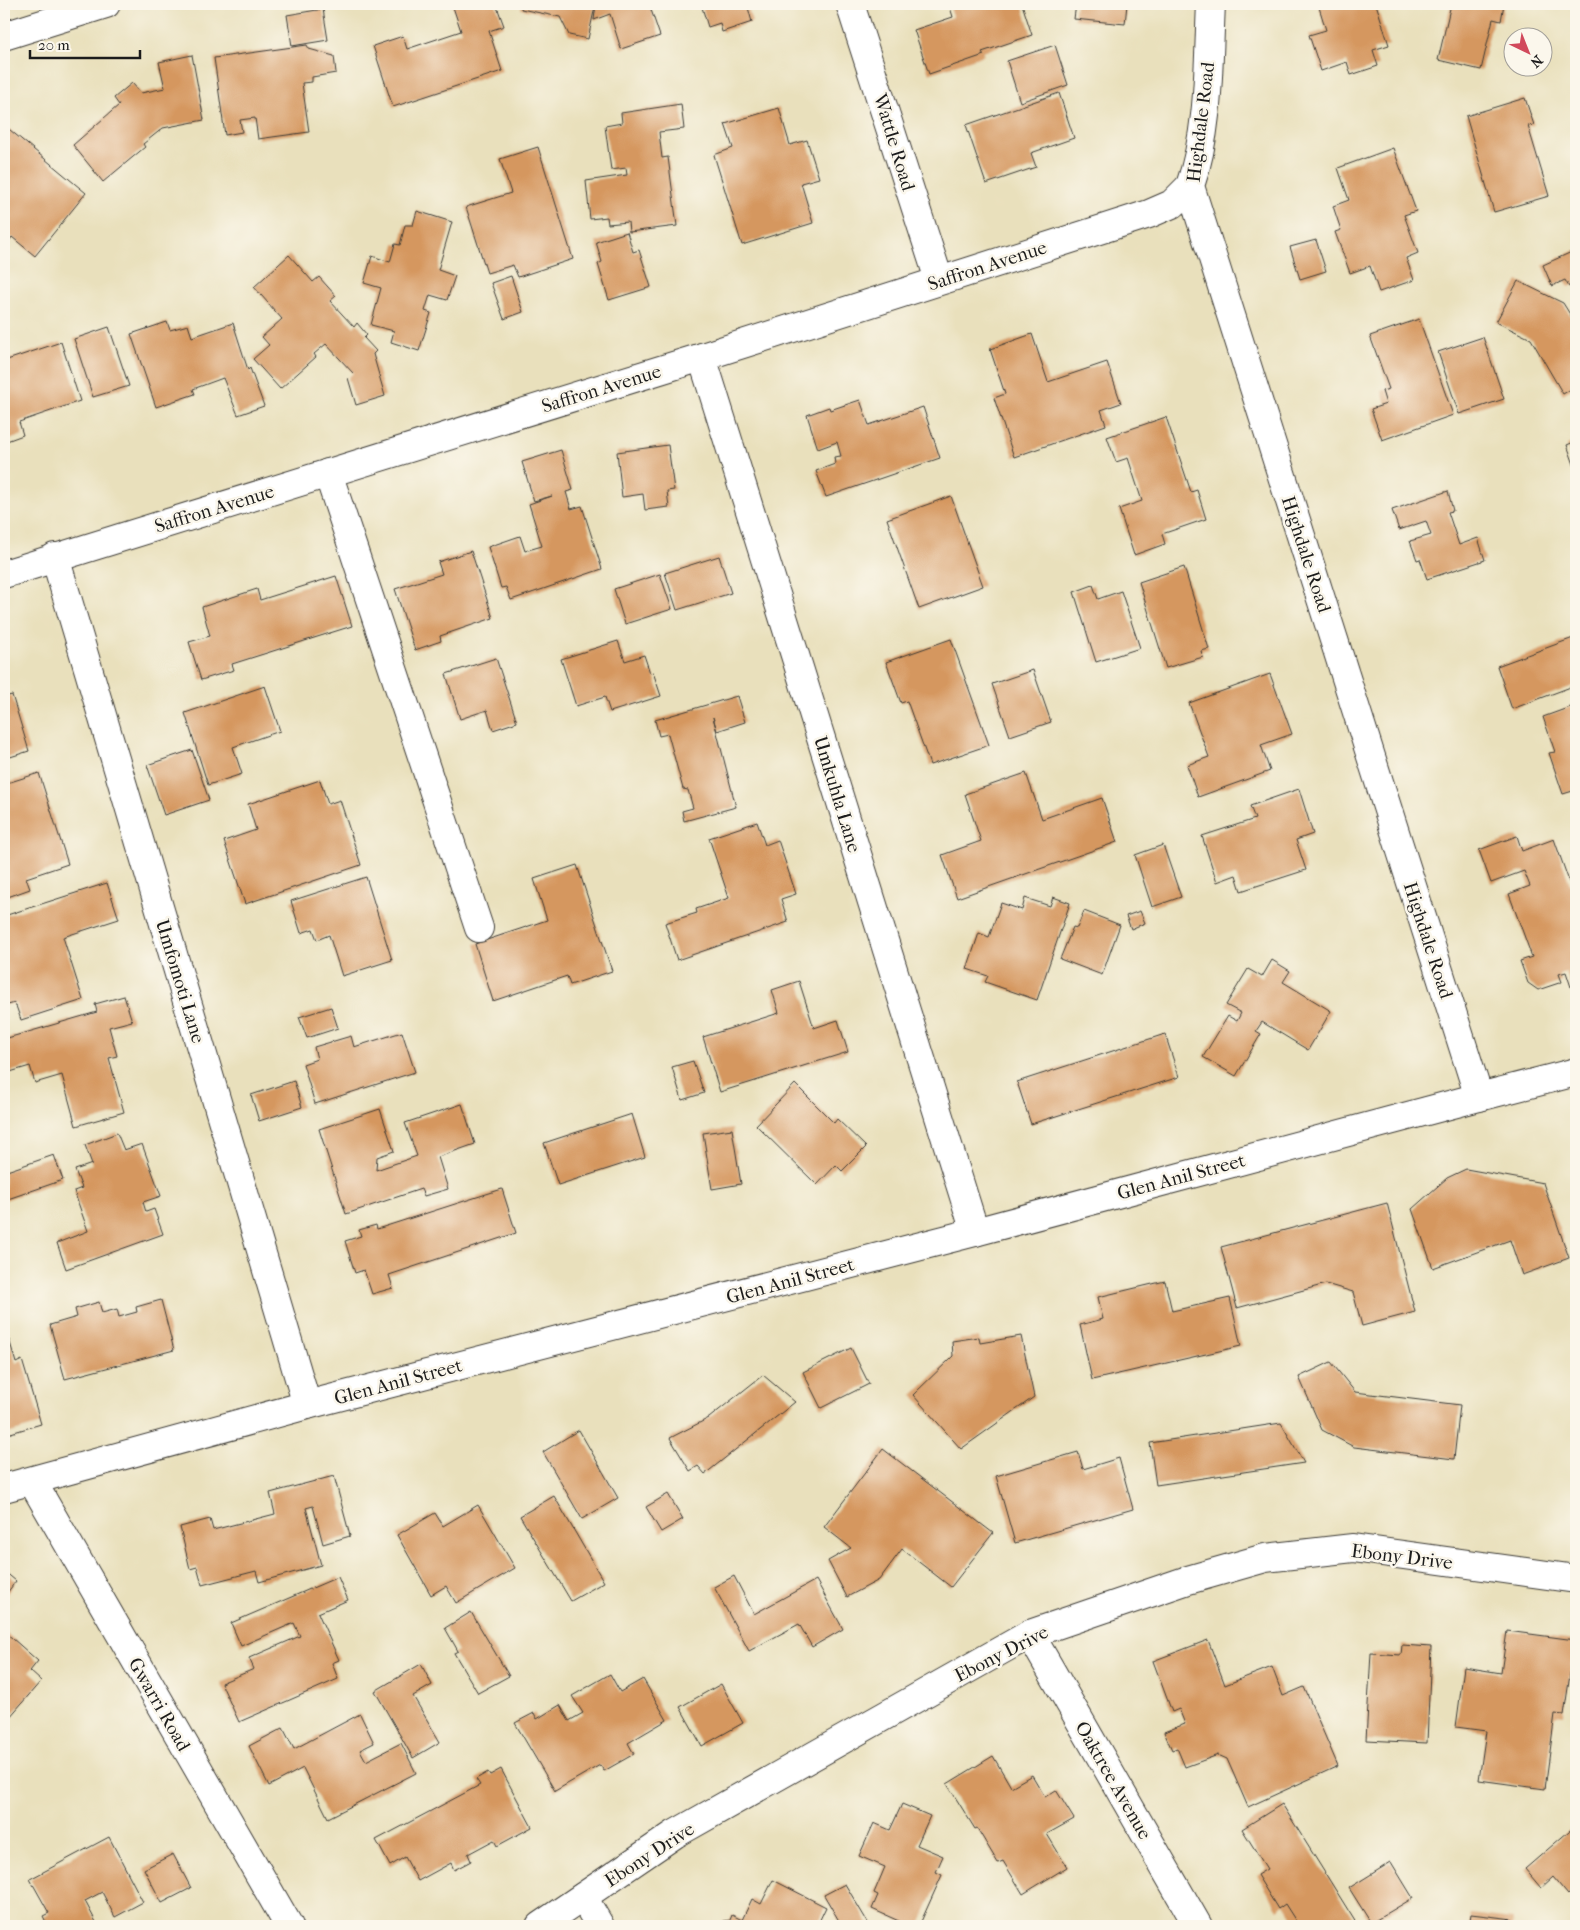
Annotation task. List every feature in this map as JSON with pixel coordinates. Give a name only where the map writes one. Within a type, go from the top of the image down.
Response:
[{"type":"street","points":[[4,36],[106,4]]},
{"type":"street","name":"Wattle Road","points":[[850,4],[938,280]]},
{"type":"street","name":"Highdale Road","points":[[1212,4],[1204,124],[1198,165],[1190,186],[1479,1097]]},
{"type":"street","name":"Saffron Avenue","points":[[4,574],[702,357],[1149,214],[1172,204],[1190,186]]},
{"type":"street","name":"Umkuhla Lane","points":[[702,357],[975,1232]]},
{"type":"street","points":[[328,472],[479,928]]},
{"type":"street","name":"Umfomoti Lane","points":[[55,557],[308,1405]]},
{"type":"street","name":"Glen Anil Street","points":[[4,1488],[308,1405],[975,1232],[1576,1072]]},
{"type":"street","name":"Gwarri Road","points":[[32,1481],[289,1926]]},
{"type":"street","name":"Ebony Drive","points":[[540,1926],[675,1834],[1030,1634],[1188,1580],[1265,1558],[1352,1548],[1576,1579]]},
{"type":"street","name":"Oaktree Avenue","points":[[1030,1634],[1198,1926]]},
{"type":"street","points":[[583,1897],[600,1926]]},
{"type":"building","points":[[452,4],[496,4],[504,26],[489,31],[502,71],[393,107],[373,46],[403,36],[407,49],[461,31]]},
{"type":"building","points":[[522,4],[587,4],[595,6],[588,39],[569,35],[560,17],[521,9]]},
{"type":"building","points":[[596,4],[649,4],[660,36],[621,49],[610,14],[594,20]]},
{"type":"building","points":[[701,4],[747,4],[752,22],[722,32],[720,23],[708,27]]},
{"type":"building","points":[[949,4],[1022,4],[1032,35],[982,52],[984,55],[929,74],[914,30],[953,17]]},
{"type":"building","points":[[1076,4],[1127,4],[1125,24],[1074,19]]},
{"type":"building","points":[[1318,4],[1376,4],[1389,45],[1373,50],[1378,66],[1351,75],[1347,62],[1321,71],[1309,35],[1326,30]]},
{"type":"building","points":[[1451,4],[1504,4],[1501,21],[1493,19],[1481,70],[1438,60]]},
{"type":"building","points":[[323,9],[328,40],[292,46],[287,15]]},
{"type":"building","points":[[307,45],[309,49],[334,56],[336,73],[312,77],[312,82],[302,83],[309,132],[258,139],[255,118],[240,120],[242,132],[225,135],[214,58]]},
{"type":"building","points":[[1055,45],[1068,85],[1020,102],[1007,61]]},
{"type":"building","points":[[192,55],[204,120],[163,128],[143,144],[145,147],[103,182],[73,145],[119,105],[114,98],[132,83],[141,93],[165,88],[159,62]]},
{"type":"building","points":[[1059,93],[1074,138],[1031,153],[1036,167],[986,184],[966,125]]},
{"type":"building","points":[[1525,98],[1534,125],[1528,126],[1549,196],[1494,212],[1466,116]]},
{"type":"building","points":[[681,104],[684,129],[659,132],[662,158],[668,157],[677,226],[629,232],[628,222],[608,224],[607,217],[590,219],[586,181],[627,175],[626,168],[611,170],[605,126],[622,123],[621,113]]},
{"type":"building","points":[[779,108],[790,145],[807,140],[819,178],[801,183],[813,223],[742,245],[714,155],[733,148],[725,124]]},
{"type":"building","points":[[4,125],[86,193],[35,256],[12,237],[6,245],[4,243]]},
{"type":"building","points":[[538,147],[573,259],[518,277],[513,265],[487,273],[466,207],[511,193],[500,159]]},
{"type":"building","points":[[1393,148],[1416,211],[1404,215],[1418,253],[1406,258],[1414,280],[1379,292],[1370,266],[1350,273],[1335,232],[1341,230],[1333,206],[1349,200],[1338,168]]},
{"type":"building","points":[[417,211],[452,222],[438,270],[455,276],[447,300],[430,295],[425,311],[431,313],[419,351],[391,342],[394,331],[371,325],[381,288],[364,283],[372,256],[390,262],[395,244],[400,245],[405,225],[413,225]]},
{"type":"building","points":[[627,232],[633,252],[639,250],[651,287],[609,300],[598,264],[602,262],[596,242]]},
{"type":"building","points":[[1316,240],[1326,271],[1300,279],[1290,247]]},
{"type":"building","points":[[1576,250],[1576,284],[1569,287],[1565,280],[1552,286],[1543,265]]},
{"type":"building","points":[[289,255],[313,282],[319,277],[336,296],[330,301],[354,327],[357,323],[367,335],[364,338],[376,351],[373,354],[385,396],[356,405],[348,378],[353,373],[326,344],[314,354],[316,357],[280,389],[253,359],[269,345],[262,337],[282,319],[254,287]]},
{"type":"building","points":[[511,276],[523,312],[504,319],[491,283]]},
{"type":"building","points":[[1518,281],[1563,303],[1576,324],[1576,386],[1563,394],[1531,339],[1496,322]]},
{"type":"building","points":[[1419,319],[1453,415],[1382,440],[1371,409],[1386,404],[1382,391],[1389,389],[1370,336]]},
{"type":"building","points":[[167,322],[170,330],[188,325],[192,337],[233,323],[248,370],[250,368],[264,406],[238,415],[223,378],[193,389],[195,394],[156,407],[131,334]]},
{"type":"building","points":[[109,327],[129,386],[93,397],[74,339]]},
{"type":"building","points":[[1032,334],[1048,382],[1107,362],[1121,403],[1101,410],[1106,425],[1014,457],[994,398],[1005,394],[990,349]]},
{"type":"building","points":[[1483,337],[1504,399],[1459,414],[1438,352]]},
{"type":"building","points":[[61,342],[80,401],[19,422],[23,435],[4,442],[4,361]]},
{"type":"building","points":[[860,400],[869,425],[923,407],[940,458],[826,497],[816,471],[835,464],[834,457],[841,456],[837,442],[818,449],[807,415],[829,407],[830,410]]},
{"type":"building","points":[[1166,417],[1191,492],[1197,490],[1206,519],[1162,534],[1165,544],[1134,555],[1119,509],[1142,501],[1128,458],[1116,462],[1107,437]]},
{"type":"building","points":[[1576,441],[1576,470],[1567,445]]},
{"type":"building","points":[[668,445],[674,490],[667,491],[669,507],[645,510],[643,494],[622,497],[617,452]]},
{"type":"building","points":[[561,450],[573,490],[566,492],[571,509],[582,506],[602,569],[511,600],[506,587],[501,588],[488,547],[520,536],[525,551],[542,546],[529,504],[552,496],[534,501],[522,462]]},
{"type":"building","points":[[1448,491],[1453,511],[1448,512],[1459,545],[1478,538],[1485,560],[1427,579],[1420,559],[1417,560],[1410,541],[1431,535],[1426,521],[1399,530],[1392,510]]},
{"type":"building","points":[[951,496],[983,586],[919,609],[887,519]]},
{"type":"building","points":[[471,551],[493,618],[440,636],[441,641],[415,650],[395,589],[442,574],[438,562]]},
{"type":"building","points":[[719,556],[731,593],[677,610],[665,573]]},
{"type":"building","points":[[1184,567],[1209,649],[1201,651],[1203,657],[1166,668],[1139,582]]},
{"type":"building","points":[[660,574],[672,609],[625,624],[614,589]]},
{"type":"building","points":[[336,576],[352,626],[232,664],[234,670],[201,680],[189,642],[210,636],[202,607],[257,589],[260,600]]},
{"type":"building","points":[[1093,585],[1098,599],[1121,591],[1140,648],[1096,662],[1074,592]]},
{"type":"building","points":[[1576,637],[1576,685],[1512,709],[1497,666]]},
{"type":"building","points":[[951,639],[989,745],[930,765],[907,701],[901,703],[886,662]]},
{"type":"building","points":[[618,641],[625,661],[644,655],[650,673],[653,672],[661,696],[610,712],[605,697],[576,706],[561,659]]},
{"type":"building","points":[[496,658],[517,722],[493,730],[487,710],[460,719],[446,674]]},
{"type":"building","points":[[1033,670],[1051,722],[1010,736],[992,684]]},
{"type":"building","points":[[1270,674],[1292,734],[1261,745],[1270,771],[1198,797],[1187,765],[1209,757],[1189,703]]},
{"type":"building","points":[[265,686],[280,731],[233,747],[242,774],[208,785],[185,713]]},
{"type":"building","points":[[12,695],[29,751],[4,759],[4,697]]},
{"type":"building","points":[[737,696],[745,722],[717,731],[713,717],[736,807],[684,821],[682,811],[693,808],[688,790],[683,789],[668,734],[659,736],[655,720]]},
{"type":"building","points":[[1576,705],[1576,790],[1563,794],[1549,753],[1555,752],[1543,717]]},
{"type":"building","points":[[192,750],[209,800],[164,815],[147,765]]},
{"type":"building","points":[[39,773],[68,864],[26,878],[30,889],[5,898],[4,784]]},
{"type":"building","points":[[1026,773],[1042,819],[1102,798],[1117,842],[957,898],[942,855],[981,841],[965,794]]},
{"type":"building","points":[[320,780],[328,804],[340,800],[361,865],[245,904],[224,841],[256,830],[248,804]]},
{"type":"building","points":[[1299,789],[1313,834],[1296,840],[1306,870],[1241,891],[1236,875],[1217,882],[1202,836],[1255,819],[1250,806]]},
{"type":"building","points":[[757,822],[765,845],[778,840],[796,894],[781,899],[788,922],[677,960],[665,923],[697,913],[696,909],[729,898],[709,838]]},
{"type":"building","points":[[1517,836],[1522,851],[1554,839],[1576,901],[1576,985],[1571,987],[1566,972],[1559,974],[1562,982],[1538,990],[1528,983],[1520,961],[1532,957],[1509,894],[1530,886],[1524,871],[1491,883],[1479,850]]},
{"type":"building","points":[[1163,845],[1181,897],[1152,907],[1135,855]]},
{"type":"building","points":[[577,865],[612,971],[570,985],[567,976],[493,1001],[475,944],[547,920],[534,879]]},
{"type":"building","points":[[366,877],[392,960],[342,976],[329,935],[317,940],[313,929],[301,933],[291,901]]},
{"type":"building","points":[[107,883],[119,919],[63,937],[83,1000],[21,1020],[15,1003],[4,1006],[4,916]]},
{"type":"building","points":[[1053,897],[1070,903],[1037,1000],[985,982],[988,976],[967,969],[979,933],[989,937],[1001,903],[1022,910],[1025,898],[1050,906]]},
{"type":"building","points":[[1084,911],[1120,925],[1102,975],[1060,959],[1073,927],[1077,928]]},
{"type":"building","points":[[1140,911],[1145,923],[1131,929],[1126,916]]},
{"type":"building","points":[[1272,960],[1290,971],[1283,982],[1331,1011],[1308,1050],[1262,1022],[1256,1031],[1261,1034],[1236,1076],[1203,1057],[1228,1016],[1237,1021],[1241,1013],[1226,1005],[1248,969],[1262,977]]},
{"type":"building","points":[[799,981],[814,1028],[838,1020],[848,1052],[720,1092],[703,1037],[779,1013],[772,990]]},
{"type":"building","points":[[124,996],[132,1021],[109,1027],[117,1056],[109,1058],[124,1112],[76,1126],[62,1075],[35,1083],[30,1066],[10,1072],[4,1051],[4,1039],[97,1012],[95,1004]]},
{"type":"building","points":[[331,1007],[338,1028],[307,1038],[299,1017]]},
{"type":"building","points":[[402,1032],[415,1072],[315,1104],[303,1064],[317,1059],[314,1047],[351,1036],[354,1047]]},
{"type":"building","points":[[1165,1034],[1179,1077],[1031,1124],[1017,1082]]},
{"type":"building","points":[[693,1061],[704,1093],[682,1100],[672,1067]]},
{"type":"building","points":[[294,1081],[302,1107],[259,1121],[251,1095]]},
{"type":"building","points":[[795,1084],[834,1123],[837,1119],[866,1147],[842,1171],[836,1165],[817,1185],[756,1125]]},
{"type":"building","points":[[462,1104],[475,1144],[438,1157],[448,1189],[424,1196],[421,1189],[346,1214],[319,1129],[380,1109],[394,1151],[377,1157],[376,1170],[417,1156],[405,1123]]},
{"type":"building","points":[[632,1114],[645,1157],[558,1185],[544,1143]]},
{"type":"building","points":[[732,1129],[741,1184],[712,1189],[703,1133]]},
{"type":"building","points":[[117,1133],[124,1150],[142,1144],[161,1196],[143,1202],[146,1212],[154,1209],[163,1234],[66,1269],[57,1243],[88,1231],[74,1191],[82,1188],[75,1170],[92,1164],[85,1145]]},
{"type":"building","points":[[54,1155],[63,1180],[5,1200],[4,1172]]},
{"type":"building","points":[[1466,1169],[1543,1183],[1569,1258],[1522,1275],[1510,1240],[1433,1268],[1412,1209],[1447,1178]]},
{"type":"building","points":[[502,1189],[516,1233],[389,1275],[393,1288],[372,1294],[364,1270],[355,1273],[345,1241],[361,1236],[359,1230],[376,1225],[377,1229]]},
{"type":"building","points":[[1387,1203],[1415,1312],[1362,1326],[1353,1292],[1326,1284],[1237,1308],[1221,1247]]},
{"type":"building","points":[[1165,1281],[1172,1311],[1230,1298],[1241,1346],[1092,1380],[1080,1325],[1103,1319],[1098,1297]]},
{"type":"building","points":[[161,1300],[174,1350],[65,1379],[50,1325],[77,1317],[75,1309],[99,1302],[102,1313],[117,1309],[119,1317],[137,1312],[136,1307]]},
{"type":"building","points":[[4,1322],[16,1363],[22,1360],[41,1424],[4,1435]]},
{"type":"building","points":[[1021,1336],[1034,1397],[961,1449],[913,1395],[953,1356],[952,1341],[979,1337],[980,1343]]},
{"type":"building","points":[[851,1348],[869,1384],[821,1408],[803,1372]]},
{"type":"building","points":[[1331,1362],[1355,1392],[1460,1405],[1454,1459],[1354,1447],[1322,1430],[1299,1377]]},
{"type":"building","points":[[763,1375],[795,1402],[705,1474],[698,1466],[690,1471],[670,1438],[709,1418]]},
{"type":"building","points":[[1281,1423],[1304,1463],[1156,1485],[1150,1443]]},
{"type":"building","points":[[579,1430],[618,1498],[582,1519],[543,1452]]},
{"type":"building","points":[[883,1449],[993,1533],[951,1587],[902,1549],[879,1580],[847,1597],[828,1561],[851,1548],[824,1527]]},
{"type":"building","points":[[1078,1452],[1083,1469],[1119,1458],[1133,1509],[1015,1543],[996,1476]]},
{"type":"building","points":[[334,1476],[350,1536],[323,1544],[313,1506],[306,1508],[321,1565],[259,1582],[256,1571],[202,1585],[197,1567],[190,1569],[180,1527],[210,1519],[213,1530],[275,1514],[270,1493]]},
{"type":"building","points":[[668,1494],[683,1519],[661,1532],[646,1507]]},
{"type":"building","points":[[554,1496],[604,1582],[571,1601],[520,1516]]},
{"type":"building","points":[[478,1505],[515,1568],[456,1603],[446,1586],[431,1595],[397,1535],[435,1513],[443,1526]]},
{"type":"building","points":[[4,1571],[16,1581],[4,1597]]},
{"type":"building","points":[[734,1576],[754,1614],[816,1580],[843,1629],[812,1647],[799,1624],[749,1651],[714,1587]]},
{"type":"building","points":[[338,1577],[348,1600],[318,1613],[339,1660],[332,1663],[338,1679],[239,1722],[221,1683],[254,1669],[249,1658],[300,1636],[294,1623],[241,1646],[231,1623]]},
{"type":"building","points":[[471,1612],[509,1676],[478,1693],[454,1653],[458,1651],[445,1628]]},
{"type":"building","points":[[4,1631],[38,1661],[30,1671],[41,1681],[9,1718],[4,1714]]},
{"type":"building","points":[[1507,1631],[1575,1640],[1564,1715],[1555,1714],[1545,1789],[1479,1780],[1486,1731],[1456,1727],[1464,1667],[1501,1673]]},
{"type":"building","points":[[1208,1640],[1225,1685],[1272,1667],[1283,1696],[1304,1687],[1338,1766],[1248,1807],[1227,1759],[1218,1755],[1185,1767],[1177,1748],[1172,1750],[1164,1732],[1185,1724],[1179,1709],[1172,1712],[1153,1661]]},
{"type":"building","points":[[1402,1645],[1431,1647],[1427,1743],[1366,1740],[1371,1653],[1401,1655]]},
{"type":"building","points":[[421,1664],[432,1685],[413,1696],[440,1742],[413,1758],[375,1691]]},
{"type":"building","points":[[610,1674],[620,1692],[643,1679],[667,1720],[628,1743],[634,1754],[604,1771],[600,1765],[555,1791],[515,1723],[534,1713],[537,1719],[560,1705],[569,1721],[583,1713],[572,1696]]},
{"type":"building","points":[[721,1684],[743,1723],[702,1746],[680,1707]]},
{"type":"building","points":[[360,1714],[374,1743],[360,1750],[366,1761],[401,1743],[416,1773],[328,1818],[303,1768],[269,1786],[249,1746],[283,1728],[294,1749]]},
{"type":"building","points":[[993,1756],[1011,1787],[1032,1775],[1045,1797],[1056,1790],[1074,1819],[1047,1834],[1067,1867],[1023,1894],[1003,1861],[998,1863],[947,1784]]},
{"type":"building","points":[[501,1769],[532,1827],[497,1846],[494,1840],[468,1854],[471,1861],[454,1870],[451,1863],[418,1881],[405,1857],[390,1866],[376,1840],[480,1785],[476,1779],[488,1772],[490,1775]]},
{"type":"building","points":[[902,1804],[930,1816],[917,1845],[943,1856],[936,1872],[942,1875],[919,1926],[910,1926],[872,1909],[878,1895],[874,1893],[885,1867],[859,1856],[874,1823],[890,1830]]},
{"type":"building","points":[[1282,1804],[1358,1926],[1299,1926],[1285,1904],[1278,1909],[1257,1875],[1267,1869],[1242,1829]]},
{"type":"building","points":[[1576,1825],[1576,1887],[1568,1895],[1553,1877],[1541,1888],[1525,1869]]},
{"type":"building","points":[[109,1837],[143,1902],[115,1917],[102,1892],[85,1901],[97,1924],[94,1926],[48,1926],[43,1916],[49,1913],[30,1879]]},
{"type":"building","points":[[173,1854],[191,1888],[162,1903],[144,1869]]},
{"type":"building","points":[[1391,1862],[1413,1898],[1371,1923],[1349,1888]]},
{"type":"building","points":[[773,1880],[826,1907],[817,1926],[716,1926],[730,1920],[732,1915],[742,1920],[752,1899],[761,1904]]},
{"type":"building","points":[[845,1884],[870,1926],[842,1926],[824,1895]]},
{"type":"building","points":[[1471,1914],[1513,1919],[1512,1926],[1469,1926]]}]
